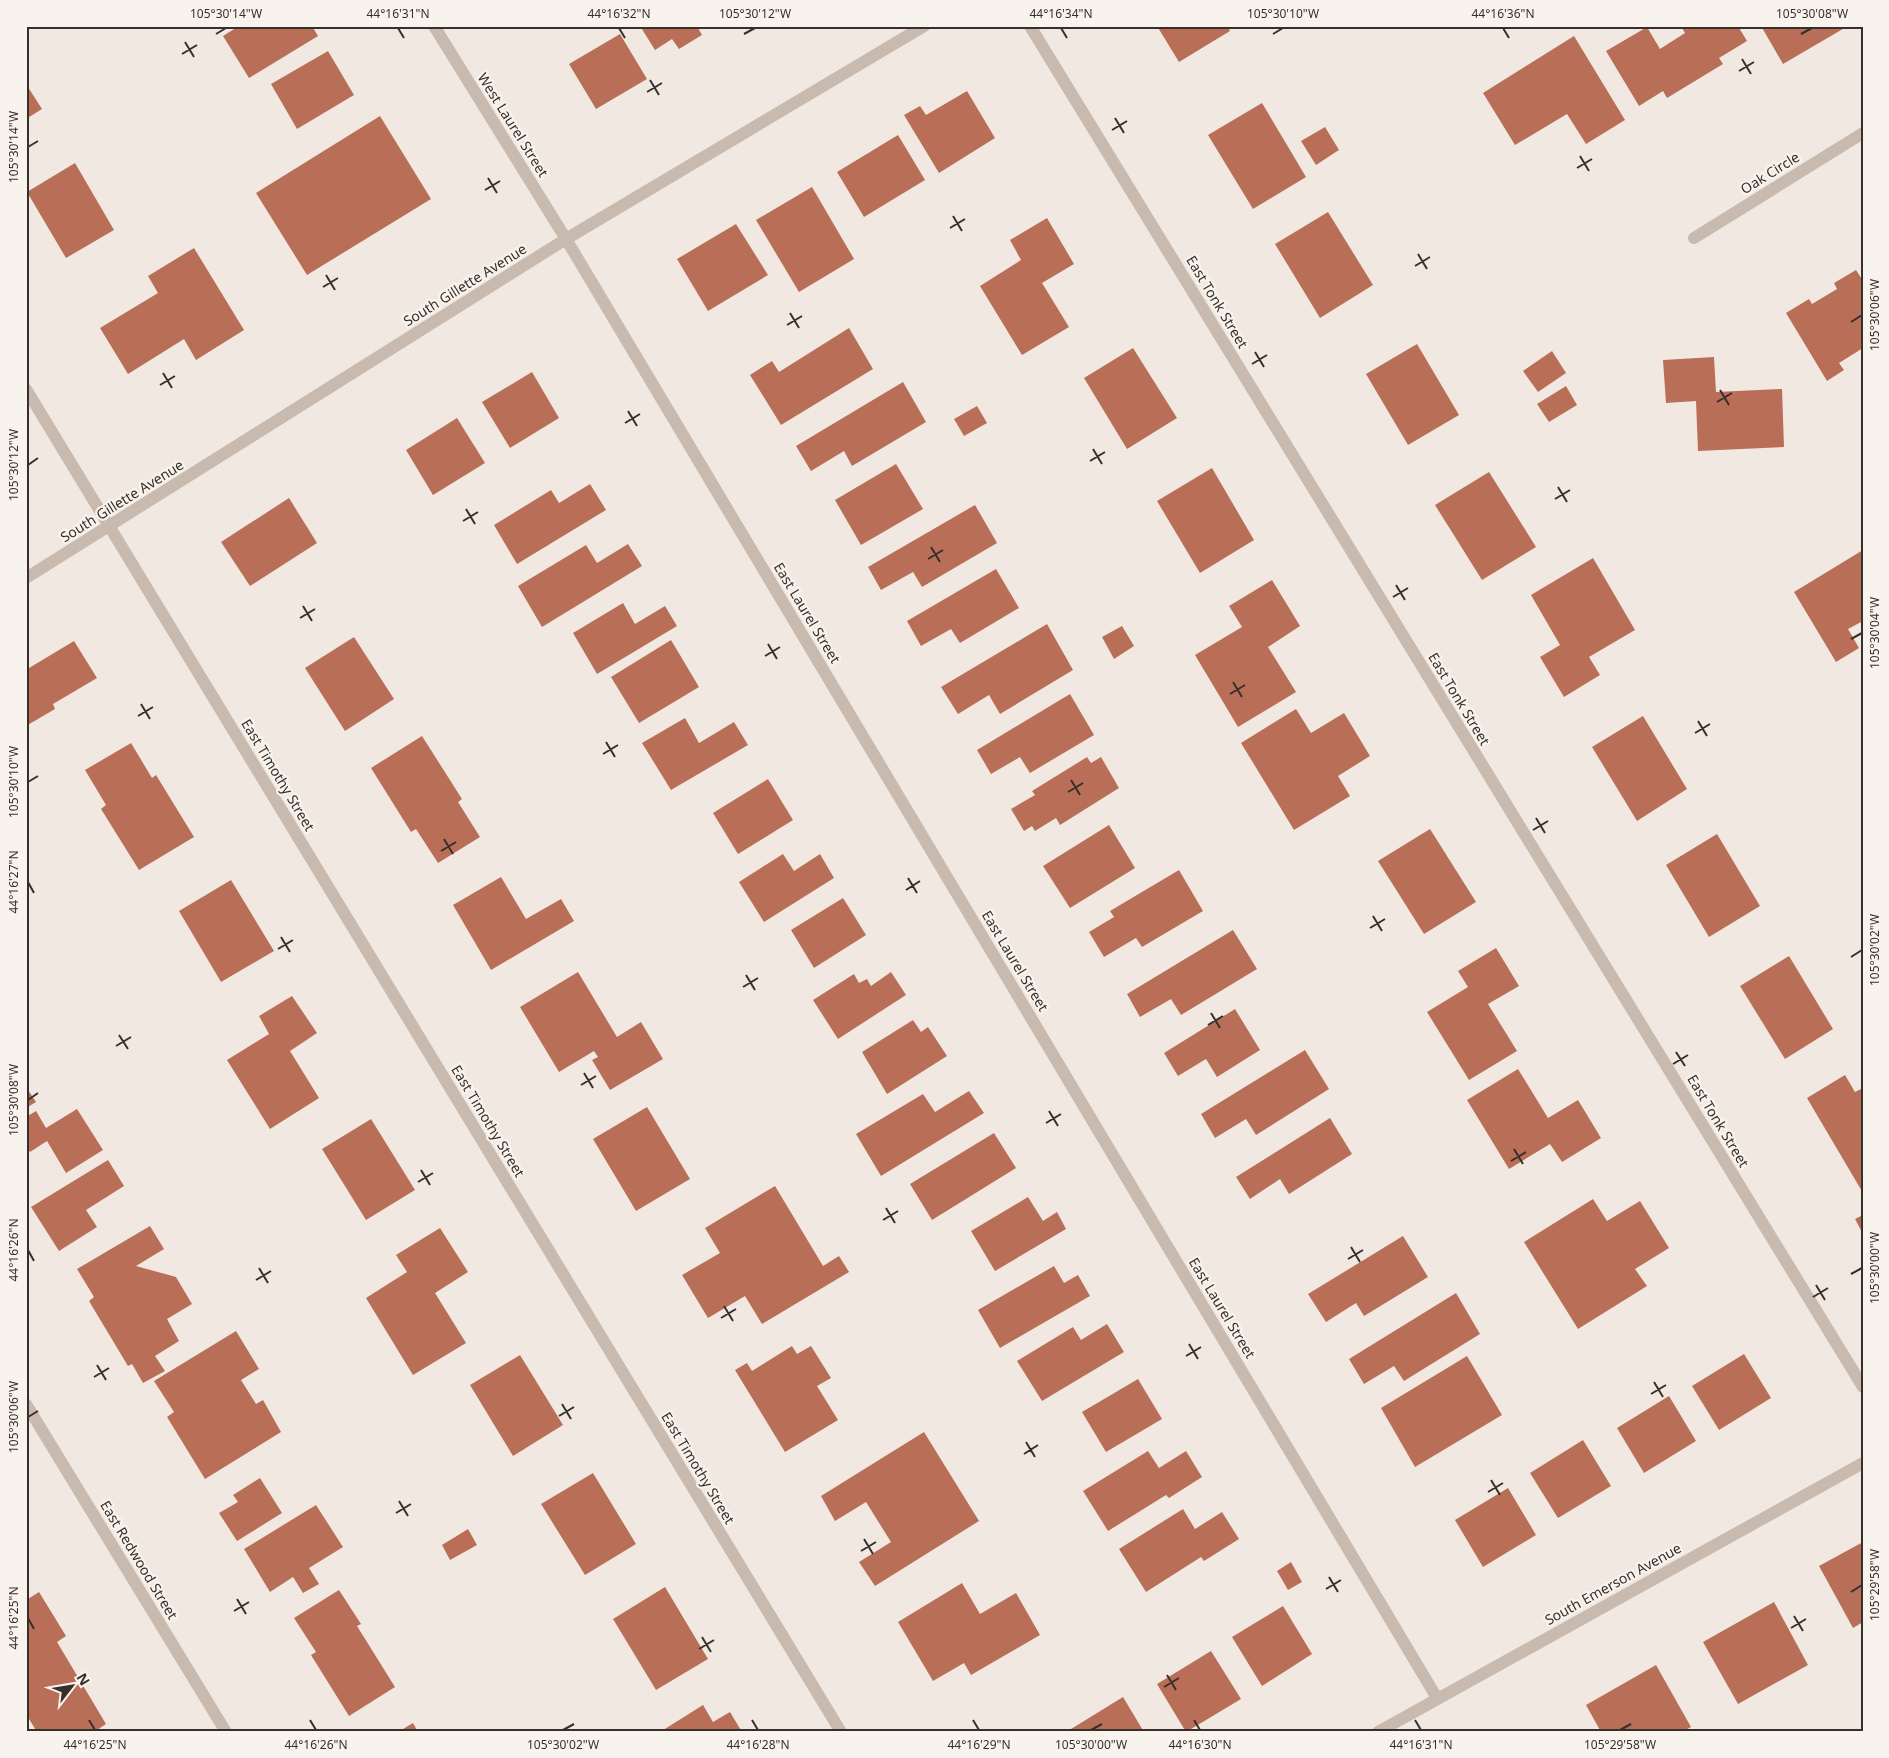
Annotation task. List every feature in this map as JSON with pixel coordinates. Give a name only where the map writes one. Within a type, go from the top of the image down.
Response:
[{"type":"street","name":"West Laurel Street","points":[[434,26],[566,239]]},
{"type":"street","name":"South Gillette Avenue","points":[[26,578],[566,239],[924,26]]},
{"type":"street","name":"East Tonk Street","points":[[1030,26],[1863,1387]]},
{"type":"street","name":"Oak Circle","points":[[1694,238],[1863,133]]},
{"type":"street","name":"East Laurel Street","points":[[566,239],[1438,1698]]},
{"type":"street","name":"East Timothy Street","points":[[26,389],[841,1732]]},
{"type":"street","name":"East Redwood Street","points":[[26,1404],[226,1732]]},
{"type":"street","name":"South Emerson Avenue","points":[[1378,1732],[1863,1463]]},
{"type":"building","points":[[239,26],[312,26],[318,36],[249,78],[223,36]]},
{"type":"building","points":[[640,26],[697,26],[702,35],[679,49],[672,39],[655,50]]},
{"type":"building","points":[[1157,26],[1227,26],[1230,31],[1179,62]]},
{"type":"building","points":[[1681,26],[1738,26],[1747,41],[1719,58],[1723,64],[1667,98],[1663,91],[1639,106],[1606,51],[1647,27],[1660,49],[1685,33]]},
{"type":"building","points":[[1761,26],[1848,26],[1783,64]]},
{"type":"building","points":[[620,34],[647,79],[596,109],[569,64]]},
{"type":"building","points":[[1574,36],[1625,120],[1586,144],[1567,114],[1515,145],[1483,93]]},
{"type":"building","points":[[328,51],[354,95],[297,129],[271,84]]},
{"type":"building","points":[[26,84],[42,109],[26,119]]},
{"type":"building","points":[[967,91],[995,138],[939,173],[904,115],[920,106],[926,115]]},
{"type":"building","points":[[1262,103],[1306,177],[1253,209],[1208,135]]},
{"type":"building","points":[[380,116],[431,199],[307,275],[256,193]]},
{"type":"building","points":[[1325,127],[1339,150],[1316,165],[1301,141]]},
{"type":"building","points":[[898,135],[925,180],[864,217],[837,172]]},
{"type":"building","points":[[75,163],[114,230],[66,258],[27,192]]},
{"type":"building","points":[[812,187],[854,259],[799,292],[756,220]]},
{"type":"building","points":[[1328,212],[1373,285],[1320,318],[1275,244]]},
{"type":"building","points":[[1047,218],[1074,264],[1042,283],[1069,327],[1022,355],[980,286],[1021,260],[1010,240]]},
{"type":"building","points":[[736,224],[768,275],[708,311],[677,259]]},
{"type":"building","points":[[194,248],[244,330],[196,360],[184,339],[128,374],[100,328],[158,293],[148,276]]},
{"type":"building","points":[[1856,270],[1863,281],[1863,348],[1839,363],[1844,370],[1827,381],[1786,313],[1809,299],[1812,304],[1837,289],[1834,283]]},
{"type":"building","points":[[849,328],[873,369],[781,425],[750,375],[772,361],[779,372]]},
{"type":"building","points":[[1417,344],[1459,415],[1408,445],[1366,374]]},
{"type":"building","points":[[1133,348],[1177,418],[1127,449],[1084,378]]},
{"type":"building","points":[[1552,351],[1566,373],[1538,392],[1523,371]]},
{"type":"building","points":[[1714,357],[1716,392],[1782,389],[1784,447],[1698,451],[1696,401],[1666,403],[1663,360]]},
{"type":"building","points":[[532,372],[559,418],[510,448],[482,402]]},
{"type":"building","points":[[903,382],[926,422],[852,466],[844,451],[811,471],[796,446]]},
{"type":"building","points":[[1566,386],[1577,405],[1549,422],[1537,404]]},
{"type":"building","points":[[977,406],[987,423],[964,436],[954,419]]},
{"type":"building","points":[[457,418],[485,463],[433,495],[406,450]]},
{"type":"building","points":[[896,464],[923,509],[861,545],[835,500]]},
{"type":"building","points":[[1212,468],[1254,540],[1200,573],[1157,501]]},
{"type":"building","points":[[1489,472],[1536,547],[1482,580],[1435,505]]},
{"type":"building","points":[[590,484],[606,510],[517,564],[494,525],[551,490],[559,503]]},
{"type":"building","points":[[289,498],[317,543],[250,586],[221,542]]},
{"type":"building","points":[[975,505],[997,543],[922,587],[913,572],[881,590],[868,567]]},
{"type":"building","points":[[628,544],[642,566],[542,627],[518,586],[586,545],[597,563]]},
{"type":"building","points":[[1863,550],[1863,621],[1848,629],[1859,648],[1836,662],[1794,592]]},
{"type":"building","points":[[1593,558],[1635,630],[1589,657],[1600,675],[1564,697],[1540,657],[1560,645],[1531,595]]},
{"type":"building","points":[[996,569],[1019,608],[960,643],[951,629],[921,646],[907,621]]},
{"type":"building","points":[[1272,580],[1300,626],[1268,647],[1296,692],[1238,727],[1195,655],[1242,627],[1229,606]]},
{"type":"building","points":[[623,603],[635,624],[665,606],[677,626],[597,674],[573,633]]},
{"type":"building","points":[[1047,624],[1073,670],[1000,714],[989,695],[958,714],[941,687]]},
{"type":"building","points":[[1122,626],[1134,646],[1114,659],[1102,637]]},
{"type":"building","points":[[354,637],[394,699],[345,731],[305,668]]},
{"type":"building","points":[[671,640],[699,687],[639,723],[611,677]]},
{"type":"building","points":[[74,641],[97,678],[53,704],[55,709],[26,726],[26,664],[29,668]]},
{"type":"building","points":[[1070,694],[1094,735],[1030,773],[1020,757],[991,774],[977,750]]},
{"type":"building","points":[[1296,709],[1311,733],[1344,713],[1370,756],[1338,776],[1350,796],[1294,830],[1241,743]]},
{"type":"building","points":[[1643,716],[1687,789],[1637,821],[1592,747]]},
{"type":"building","points":[[685,718],[699,743],[734,722],[748,745],[671,790],[642,743]]},
{"type":"building","points":[[422,736],[462,799],[458,802],[480,837],[438,863],[416,829],[411,832],[371,768]]},
{"type":"building","points":[[131,743],[152,778],[156,775],[194,837],[139,870],[101,809],[106,805],[85,770]]},
{"type":"building","points":[[1087,757],[1091,763],[1101,757],[1119,788],[1060,825],[1056,818],[1035,831],[1032,826],[1024,831],[1011,809],[1035,795],[1032,791]]},
{"type":"building","points":[[768,779],[793,820],[738,854],[713,813]]},
{"type":"building","points":[[1109,825],[1135,868],[1070,908],[1043,866]]},
{"type":"building","points":[[1430,829],[1476,902],[1424,934],[1378,861]]},
{"type":"building","points":[[1717,834],[1760,906],[1709,937],[1666,865]]},
{"type":"building","points":[[783,854],[794,871],[820,854],[834,878],[764,922],[739,882]]},
{"type":"building","points":[[1179,870],[1203,911],[1142,947],[1136,938],[1104,957],[1089,932],[1114,917],[1110,911]]},
{"type":"building","points":[[501,877],[526,919],[561,899],[574,921],[491,970],[453,905]]},
{"type":"building","points":[[231,880],[274,951],[221,982],[179,911]]},
{"type":"building","points":[[843,898],[866,935],[814,968],[791,930]]},
{"type":"building","points":[[1233,930],[1257,969],[1181,1015],[1171,999],[1140,1017],[1127,994]]},
{"type":"building","points":[[1496,948],[1519,986],[1488,1004],[1517,1051],[1469,1080],[1427,1012],[1468,987],[1458,971]]},
{"type":"building","points":[[1789,956],[1833,1029],[1785,1059],[1740,986]]},
{"type":"building","points":[[578,972],[617,1037],[641,1022],[663,1059],[610,1090],[592,1060],[598,1057],[594,1051],[559,1072],[520,1007]]},
{"type":"building","points":[[891,972],[906,995],[838,1039],[813,1000],[854,974],[859,983],[867,979],[871,986]]},
{"type":"building","points":[[292,996],[317,1033],[290,1051],[319,1098],[270,1129],[227,1060],[269,1034],[259,1016]]},
{"type":"building","points":[[1235,1009],[1260,1050],[1217,1077],[1206,1059],[1178,1076],[1164,1053]]},
{"type":"building","points":[[913,1020],[921,1032],[928,1027],[947,1056],[887,1094],[862,1052]]},
{"type":"building","points":[[1305,1050],[1329,1089],[1256,1135],[1246,1119],[1215,1138],[1201,1114]]},
{"type":"building","points":[[1518,1069],[1548,1118],[1578,1100],[1601,1138],[1562,1162],[1550,1144],[1509,1169],[1467,1100]]},
{"type":"building","points":[[1845,1075],[1855,1092],[1863,1088],[1863,1193],[1807,1098]]},
{"type":"building","points":[[26,1087],[36,1102],[26,1108]]},
{"type":"building","points":[[969,1091],[984,1113],[881,1176],[856,1134],[923,1094],[935,1112]]},
{"type":"building","points":[[647,1107],[690,1179],[636,1211],[593,1139]]},
{"type":"building","points":[[77,1109],[103,1150],[66,1173],[47,1141],[30,1152],[26,1146],[26,1117],[36,1111],[46,1128]]},
{"type":"building","points":[[1330,1118],[1352,1154],[1289,1194],[1280,1179],[1250,1199],[1236,1177]]},
{"type":"building","points":[[371,1119],[415,1190],[366,1220],[322,1149]]},
{"type":"building","points":[[994,1133],[1016,1168],[932,1220],[910,1184]]},
{"type":"building","points":[[108,1160],[124,1186],[86,1210],[97,1227],[59,1251],[31,1207]]},
{"type":"building","points":[[775,1186],[823,1266],[839,1256],[849,1272],[762,1324],[745,1296],[708,1318],[682,1275],[720,1253],[705,1228]]},
{"type":"building","points":[[1028,1197],[1043,1221],[1057,1212],[1066,1229],[995,1271],[971,1231]]},
{"type":"building","points":[[1593,1199],[1607,1221],[1640,1201],[1669,1248],[1635,1269],[1647,1286],[1578,1329],[1524,1242]]},
{"type":"building","points":[[1863,1215],[1863,1234],[1855,1219]]},
{"type":"building","points":[[150,1226],[164,1249],[136,1266],[176,1277],[192,1304],[167,1319],[179,1341],[155,1356],[165,1371],[143,1383],[132,1364],[128,1366],[89,1301],[94,1297],[77,1269]]},
{"type":"building","points":[[440,1228],[468,1272],[435,1293],[466,1343],[413,1375],[366,1298],[407,1272],[396,1255]]},
{"type":"building","points":[[1403,1236],[1428,1277],[1364,1316],[1356,1303],[1326,1322],[1308,1294]]},
{"type":"building","points":[[1054,1266],[1064,1283],[1078,1275],[1090,1296],[1000,1348],[978,1310]]},
{"type":"building","points":[[1456,1293],[1480,1334],[1404,1381],[1394,1366],[1364,1384],[1349,1359]]},
{"type":"building","points":[[1107,1324],[1124,1352],[1042,1401],[1017,1361],[1073,1327],[1081,1340]]},
{"type":"building","points":[[236,1331],[259,1369],[241,1380],[256,1404],[263,1400],[281,1432],[205,1479],[167,1417],[174,1412],[154,1381]]},
{"type":"building","points":[[792,1346],[797,1354],[811,1346],[831,1378],[817,1386],[838,1420],[785,1452],[735,1370],[747,1363],[752,1371]]},
{"type":"building","points":[[1744,1354],[1771,1398],[1719,1430],[1692,1386]]},
{"type":"building","points":[[520,1355],[563,1425],[513,1456],[470,1385]]},
{"type":"building","points":[[1467,1356],[1502,1415],[1415,1467],[1381,1408]]},
{"type":"building","points":[[1138,1379],[1162,1419],[1106,1452],[1082,1412]]},
{"type":"building","points":[[1669,1396],[1696,1441],[1644,1473],[1617,1428]]},
{"type":"building","points":[[924,1432],[979,1521],[875,1586],[859,1562],[891,1542],[866,1502],[835,1521],[821,1496]]},
{"type":"building","points":[[1583,1440],[1611,1486],[1558,1518],[1530,1473]]},
{"type":"building","points":[[1148,1451],[1159,1468],[1186,1451],[1202,1477],[1169,1498],[1166,1495],[1108,1531],[1083,1491]]},
{"type":"building","points":[[593,1473],[636,1544],[585,1575],[541,1504]]},
{"type":"building","points":[[260,1478],[282,1513],[237,1541],[219,1513],[238,1502],[233,1495]]},
{"type":"building","points":[[1508,1488],[1536,1535],[1483,1567],[1455,1520]]},
{"type":"building","points":[[316,1505],[343,1547],[309,1568],[319,1584],[303,1593],[293,1577],[270,1592],[244,1549]]},
{"type":"building","points":[[1183,1509],[1195,1529],[1222,1512],[1239,1539],[1204,1561],[1201,1557],[1146,1592],[1119,1549]]},
{"type":"building","points":[[468,1529],[477,1545],[450,1560],[442,1545]]},
{"type":"building","points":[[1863,1542],[1863,1622],[1853,1628],[1819,1566]]},
{"type":"building","points":[[1291,1562],[1302,1582],[1288,1590],[1277,1571]]},
{"type":"building","points":[[962,1583],[980,1614],[1016,1593],[1040,1635],[971,1675],[964,1663],[933,1681],[898,1622]]},
{"type":"building","points":[[665,1587],[708,1659],[656,1690],[613,1619]]},
{"type":"building","points":[[339,1590],[361,1624],[357,1626],[395,1687],[349,1716],[311,1655],[316,1652],[294,1618]]},
{"type":"building","points":[[39,1592],[66,1636],[57,1642],[106,1724],[94,1732],[37,1732],[26,1714],[26,1596],[28,1599]]},
{"type":"building","points":[[1774,1602],[1808,1665],[1738,1704],[1703,1642]]},
{"type":"building","points":[[1283,1606],[1312,1654],[1262,1686],[1232,1637]]},
{"type":"building","points":[[1211,1651],[1241,1699],[1186,1732],[1157,1684]]},
{"type":"building","points":[[1656,1665],[1691,1727],[1682,1732],[1601,1732],[1586,1705]]},
{"type":"building","points":[[1123,1697],[1144,1732],[1073,1732],[1071,1729]]},
{"type":"building","points":[[703,1705],[713,1722],[730,1712],[742,1732],[660,1732]]},
{"type":"building","points":[[413,1723],[418,1732],[398,1732]]}]
